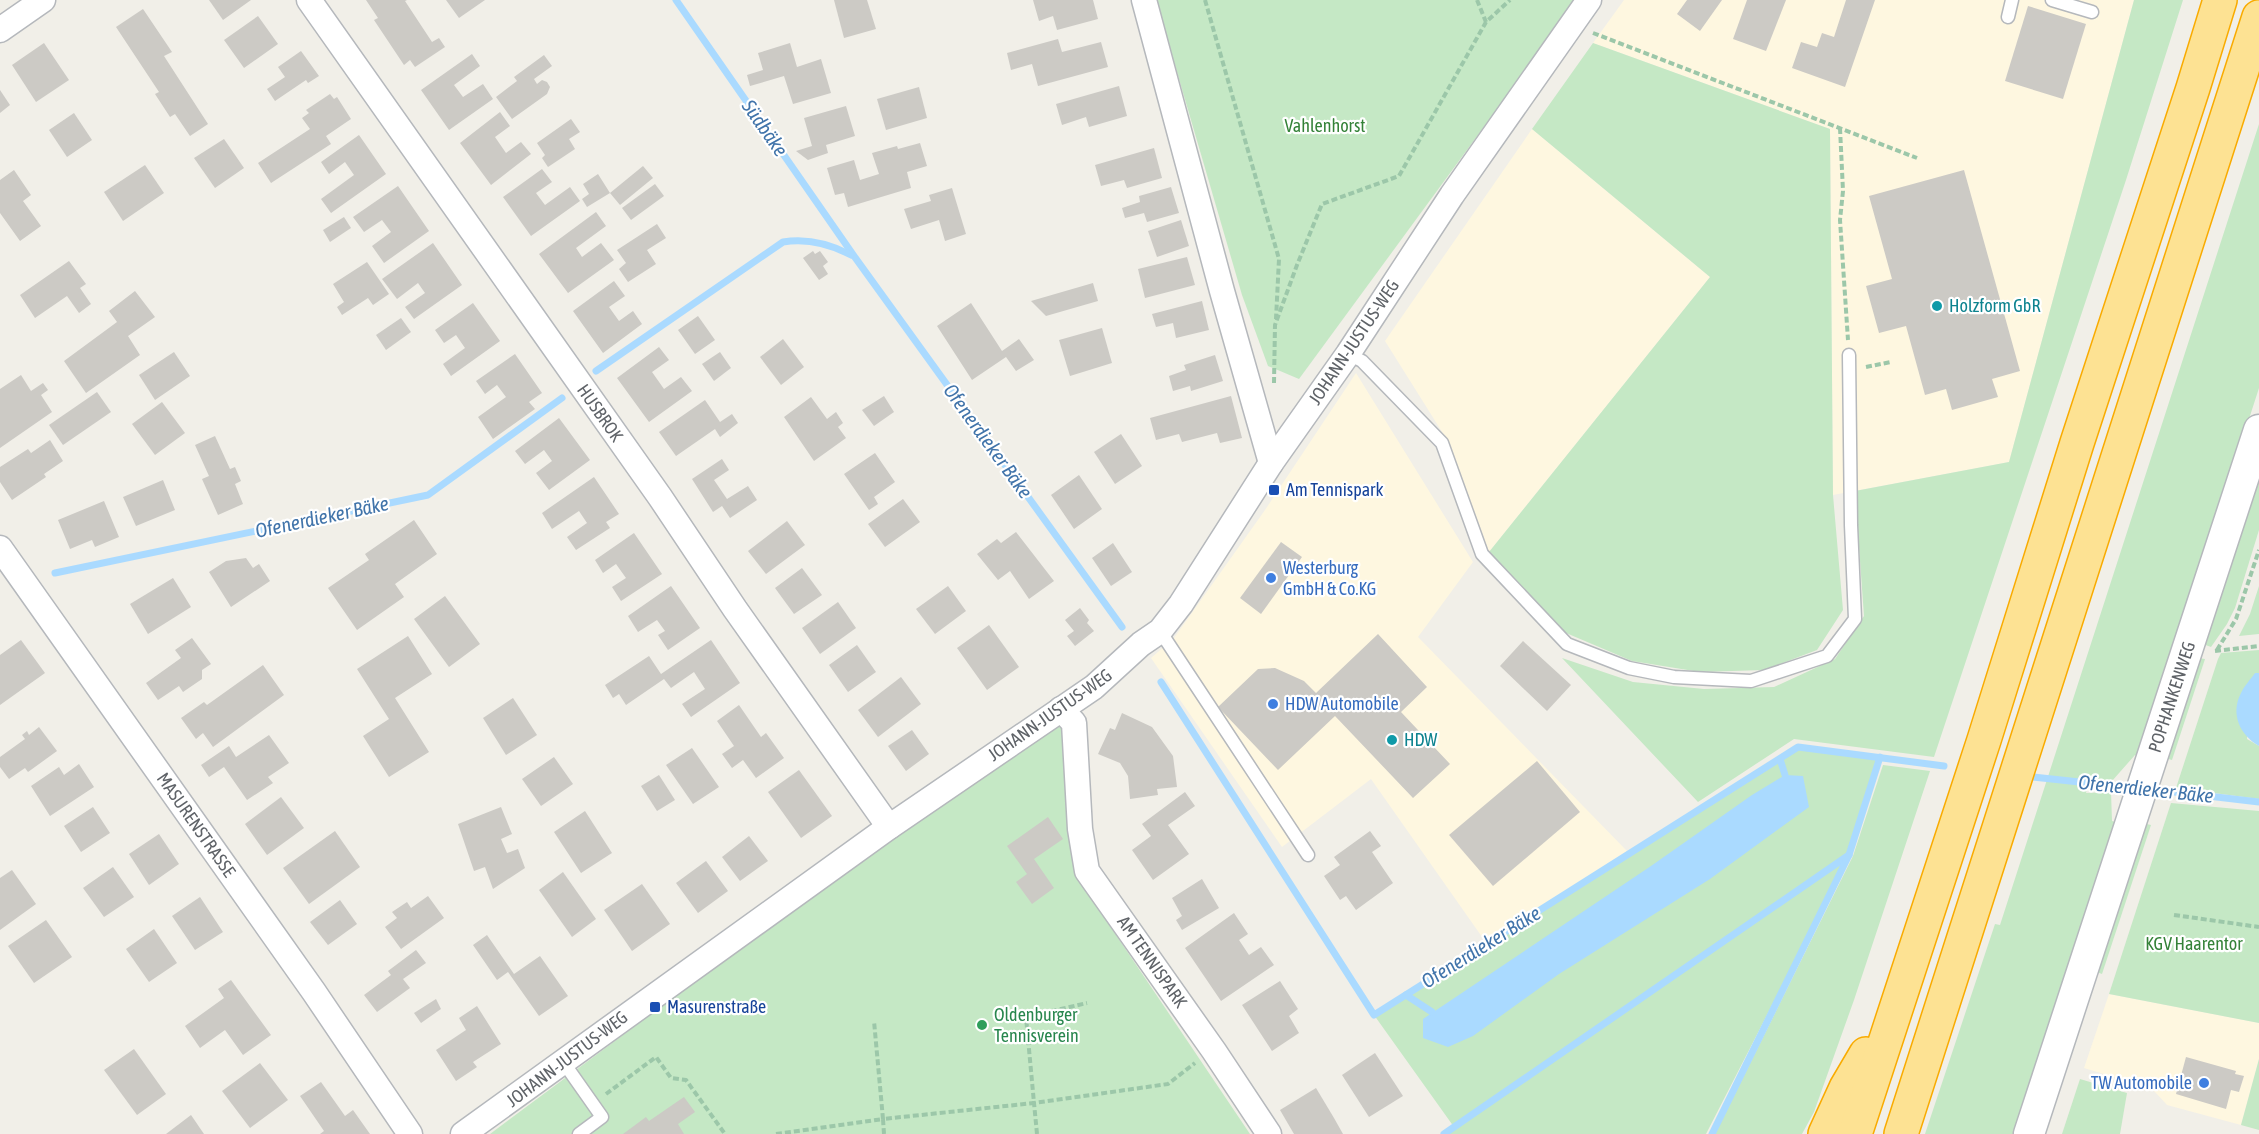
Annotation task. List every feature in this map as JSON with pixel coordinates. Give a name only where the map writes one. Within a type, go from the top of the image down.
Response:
[{"type":"highway","points":[[1855,1134],[1984,740],[2220,0]]},
{"type":"highway","points":[[1901,1134],[2259,17]]},
{"type":"highway","points":[[1825,1134],[1846,1088],[1898,998]]},
{"type":"street","points":[[0,30],[43,0]]},
{"type":"street","name":"HUSBROK","points":[[309,0],[660,497],[735,609],[889,827]]},
{"type":"street","points":[[1144,0],[1222,291],[1272,463]]},
{"type":"street","name":"JOHANN-JUSTUS-WEG","points":[[464,1134],[889,827],[1094,687],[1141,644],[1160,631],[1181,604],[1272,463],[1452,195],[1570,25],[1590,0]]},
{"type":"street","name":"POPHANKENWEG","points":[[2029,1134],[2152,757],[2205,652],[2259,430]]},
{"type":"street","name":"MASURENSTRASSE","points":[[0,548],[314,992],[410,1134]]},
{"type":"street","name":"AM TENNISPARK","points":[[1061,709],[1074,723],[1080,829],[1087,871],[1214,1051],[1269,1134]]},
{"type":"lane","points":[[2008,16],[2012,0]]},
{"type":"lane","points":[[2052,0],[2092,12]]},
{"type":"lane","points":[[1347,354],[1362,361],[1442,443],[1482,554],[1568,644],[1629,668],[1674,677],[1751,681],[1827,656],[1855,619],[1851,525],[1849,355]]},
{"type":"lane","points":[[1160,631],[1308,855]]},
{"type":"lane","points":[[564,1063],[602,1117],[579,1134]]},
{"type":"path","points":[[1205,0],[1279,259],[1274,394]]},
{"type":"path","points":[[1477,0],[1485,22]]},
{"type":"path","points":[[1275,325],[1322,204],[1399,176],[1485,22],[1510,0]]},
{"type":"path","points":[[1570,25],[1917,158]]},
{"type":"path","points":[[1840,128],[1843,191],[1840,220],[1849,355],[1857,370],[1891,362]]},
{"type":"path","points":[[2205,652],[2236,619],[2259,550]]},
{"type":"path","points":[[2205,652],[2259,646]]},
{"type":"path","points":[[2174,915],[2259,927]]},
{"type":"path","points":[[1037,1134],[1026,1017],[1087,1002]]},
{"type":"path","points":[[874,1021],[884,1134]]},
{"type":"path","points":[[776,1134],[883,1119],[1034,1103],[1168,1084],[1214,1051]]},
{"type":"path","points":[[602,1117],[607,1093],[656,1057],[671,1078],[686,1080],[725,1134]]},
{"type":"shaded area","points":[[1624,0],[2134,0],[2009,462],[1833,495],[1830,129],[1593,43]]},
{"type":"shaded area","points":[[1532,129],[1710,277],[1489,552],[1449,443],[1385,341]]},
{"type":"shaded area","points":[[1356,373],[1473,562],[1418,637],[1627,851],[1487,944],[1371,779],[1282,847],[1151,658],[1174,638],[1265,510]]},
{"type":"shaded area","points":[[2109,994],[2259,1023],[2259,1059],[2241,1125],[2167,1105],[2147,1087],[2084,1068]]},
{"type":"green space","name":"Vahlenhorst","points":[[1156,0],[1577,0],[1299,379],[1268,366],[1242,295]]},
{"type":"green space","points":[[2134,0],[2183,0],[2126,180],[1934,757],[1794,739],[1698,802],[1562,658],[1633,682],[1704,689],[1774,687],[1835,659],[1864,616],[1855,491],[2009,462]]},
{"type":"green space","points":[[1593,43],[1830,129],[1833,495],[1843,610],[1817,650],[1764,670],[1700,672],[1632,661],[1559,630],[1489,552],[1710,277],[1532,129]]},
{"type":"green space","points":[[2259,124],[2259,388],[2140,756],[2135,755],[2112,781],[2089,783],[2086,793],[2111,792],[2112,821],[2119,823],[2016,1134],[1925,1134],[1995,924],[2000,925]]},
{"type":"green space","points":[[2259,469],[2259,530],[2235,608],[2211,647],[2203,644]]},
{"type":"green space","points":[[2259,586],[2259,634],[2239,636],[2250,614]]},
{"type":"green space","points":[[2259,650],[2259,673],[2255,673],[2247,739],[2259,746],[2259,799],[2176,788],[2221,653]]},
{"type":"green space","points":[[2198,658],[2205,659],[2172,760],[2165,758]]},
{"type":"green space","points":[[1061,709],[1075,874],[1250,1134],[490,1134]]},
{"type":"green space","points":[[1798,747],[1880,757],[1849,855],[1706,1134],[1444,1134],[1454,1127],[1374,1015]]},
{"type":"green space","points":[[1883,765],[1930,771],[1814,1112],[1802,1134],[1715,1134],[1853,856]]},
{"type":"green space","name":"KGV Haarentor","points":[[2171,803],[2259,811],[2259,1023],[2109,994]]},
{"type":"green space","points":[[2142,823],[2151,825],[2102,974],[2094,971]]},
{"type":"green space","points":[[2259,1059],[2259,1130],[2241,1125]]},
{"type":"green space","points":[[2080,1079],[2127,1093],[2120,1134],[2062,1134]]},
{"type":"water","points":[[2255,673],[2259,673],[2259,746],[2242,730],[2236,709],[2241,693]]},
{"type":"water","points":[[1785,775],[1803,776],[1809,807],[1710,879],[1559,974],[1473,1036],[1448,1047],[1423,1038],[1423,1019],[1651,866],[1752,795]]},
{"type":"building","points":[[209,0],[251,0],[223,20]]},
{"type":"building","points":[[366,0],[407,0],[405,1],[432,42],[439,38],[445,47],[415,67],[410,60],[404,65],[374,20],[378,18]]},
{"type":"building","points":[[446,0],[485,0],[459,18]]},
{"type":"building","points":[[834,0],[867,0],[876,29],[844,38]]},
{"type":"building","points":[[1033,0],[1093,0],[1098,19],[1057,30],[1053,16],[1039,21]]},
{"type":"building","points":[[1687,0],[1722,0],[1700,31],[1677,14]]},
{"type":"building","points":[[1747,0],[1786,0],[1766,51],[1733,39]]},
{"type":"building","points":[[1846,0],[1875,0],[1845,87],[1792,68],[1801,42],[1817,47],[1822,33],[1834,37]]},
{"type":"building","points":[[2028,6],[2086,24],[2063,99],[2005,81]]},
{"type":"building","points":[[143,9],[172,52],[164,56],[208,124],[190,136],[175,114],[170,117],[155,94],[159,92],[116,27]]},
{"type":"building","points":[[258,16],[278,44],[244,68],[224,40]]},
{"type":"building","points":[[1058,39],[1062,52],[1101,42],[1108,67],[1038,86],[1032,64],[1011,70],[1007,53]]},
{"type":"building","points":[[44,43],[69,80],[36,102],[12,65]]},
{"type":"building","points":[[790,43],[797,67],[821,59],[831,93],[793,104],[784,76],[750,86],[747,75],[763,70],[758,53]]},
{"type":"building","points":[[301,51],[319,76],[308,83],[306,80],[275,101],[267,89],[285,77],[278,67]]},
{"type":"building","points":[[472,54],[480,66],[454,85],[463,97],[483,84],[493,99],[449,130],[421,90]]},
{"type":"building","points":[[544,55],[552,66],[534,79],[537,84],[542,80],[547,82],[550,87],[547,94],[512,119],[496,97],[517,81],[514,77]]},
{"type":"building","points":[[1119,86],[1127,116],[1089,127],[1086,117],[1062,125],[1056,104]]},
{"type":"building","points":[[919,87],[927,118],[886,130],[877,99]]},
{"type":"building","points":[[0,90],[10,105],[0,113]]},
{"type":"building","points":[[330,94],[334,99],[337,97],[351,119],[326,136],[331,144],[271,183],[258,163],[310,129],[302,118],[309,113],[306,110]]},
{"type":"building","points":[[846,106],[855,136],[826,145],[828,153],[808,160],[796,151],[812,146],[804,118]]},
{"type":"building","points":[[500,112],[510,126],[495,137],[506,153],[521,142],[531,154],[491,185],[460,143]]},
{"type":"building","points":[[74,113],[92,140],[67,157],[49,130]]},
{"type":"building","points":[[571,119],[580,132],[569,139],[575,149],[548,167],[542,158],[545,155],[537,143]]},
{"type":"building","points":[[359,135],[386,174],[331,213],[321,199],[354,175],[345,162],[329,174],[321,162]]},
{"type":"building","points":[[224,139],[244,168],[215,188],[194,158]]},
{"type":"building","points":[[920,143],[927,166],[907,172],[911,188],[848,207],[844,193],[835,195],[827,168],[854,160],[860,180],[879,174],[872,153]]},
{"type":"building","points":[[1154,148],[1162,178],[1127,188],[1124,180],[1101,186],[1095,165]]},
{"type":"building","points":[[145,165],[164,193],[123,221],[104,192]]},
{"type":"building","points":[[643,166],[653,178],[620,205],[610,193]]},
{"type":"building","points":[[542,169],[552,182],[536,193],[545,205],[570,187],[580,201],[531,236],[503,197]]},
{"type":"building","points":[[14,170],[31,195],[23,201],[41,226],[20,241],[0,213],[0,180]]},
{"type":"building","name":"Holzform GbR","points":[[1964,170],[2020,371],[1992,379],[1998,397],[1952,410],[1946,389],[1925,395],[1906,326],[1879,333],[1866,286],[1892,279],[1869,196]]},
{"type":"building","points":[[598,174],[610,193],[587,207],[582,199],[589,194],[583,184]]},
{"type":"building","points":[[655,184],[664,196],[631,220],[622,208]]},
{"type":"building","points":[[398,186],[429,231],[384,263],[372,246],[391,232],[382,220],[364,232],[353,217]]},
{"type":"building","points":[[1171,187],[1179,213],[1147,222],[1144,213],[1125,218],[1122,208],[1140,202],[1139,196]]},
{"type":"building","points":[[952,188],[966,234],[945,241],[939,220],[911,229],[904,209],[931,201],[929,195]]},
{"type":"building","points":[[596,212],[606,226],[576,248],[582,257],[601,243],[614,260],[568,293],[539,254]]},
{"type":"building","points":[[344,217],[351,228],[330,242],[323,230]]},
{"type":"building","points":[[1181,220],[1189,246],[1157,257],[1148,231]]},
{"type":"building","points":[[657,224],[666,238],[647,250],[656,264],[628,282],[619,269],[626,263],[617,250]]},
{"type":"building","points":[[433,243],[462,285],[414,319],[405,307],[425,293],[418,283],[397,299],[382,279]]},
{"type":"building","points":[[813,251],[815,254],[820,251],[828,262],[823,266],[828,274],[819,280],[803,258]]},
{"type":"building","points":[[1187,257],[1195,285],[1145,298],[1138,269]]},
{"type":"building","points":[[69,261],[86,284],[80,288],[91,304],[79,313],[67,296],[35,318],[20,295]]},
{"type":"building","points":[[367,262],[389,294],[373,305],[368,298],[342,315],[337,307],[344,302],[333,284]]},
{"type":"building","points":[[614,281],[625,296],[609,307],[619,321],[633,311],[642,324],[603,353],[573,311]]},
{"type":"building","points":[[1093,283],[1098,301],[1046,316],[1031,301]]},
{"type":"building","points":[[135,291],[155,317],[128,336],[140,355],[86,393],[64,361],[117,322],[109,311]]},
{"type":"building","points":[[1202,301],[1209,330],[1176,338],[1173,323],[1156,327],[1152,314]]},
{"type":"building","points":[[473,303],[500,341],[451,376],[443,364],[465,348],[456,335],[444,343],[435,330]]},
{"type":"building","points":[[971,303],[1002,351],[1019,339],[1034,360],[1016,371],[1006,357],[972,380],[937,326]]},
{"type":"building","points":[[698,316],[715,340],[695,354],[678,330]]},
{"type":"building","points":[[401,318],[411,332],[386,350],[376,335]]},
{"type":"building","points":[[1102,328],[1112,363],[1070,376],[1059,340]]},
{"type":"building","points":[[783,339],[804,367],[781,385],[760,357]]},
{"type":"building","points":[[659,347],[669,360],[652,372],[664,389],[681,377],[692,391],[649,422],[617,378]]},
{"type":"building","points":[[174,352],[190,376],[155,400],[139,375]]},
{"type":"building","points":[[720,352],[731,368],[714,381],[702,364]]},
{"type":"building","points":[[515,354],[542,393],[529,402],[535,409],[493,439],[478,417],[506,397],[497,385],[485,394],[476,381]]},
{"type":"building","points":[[1215,355],[1223,381],[1191,391],[1190,386],[1173,391],[1169,376],[1186,370],[1184,365]]},
{"type":"building","points":[[21,375],[31,391],[43,383],[48,390],[41,395],[52,412],[0,448],[0,389]]},
{"type":"building","points":[[97,392],[111,412],[63,445],[49,425]]},
{"type":"building","points":[[884,396],[894,412],[874,426],[862,410]]},
{"type":"building","points":[[1231,396],[1242,438],[1220,443],[1217,433],[1182,442],[1179,434],[1156,440],[1150,418]]},
{"type":"building","points":[[811,397],[827,419],[836,412],[843,423],[838,427],[846,438],[814,461],[784,417]]},
{"type":"building","points":[[705,400],[720,422],[732,414],[738,423],[720,437],[715,429],[676,456],[659,432]]},
{"type":"building","points":[[162,402],[185,433],[155,455],[132,424]]},
{"type":"building","points":[[559,418],[590,460],[549,490],[536,473],[552,461],[544,450],[525,464],[515,451]]},
{"type":"building","points":[[1121,434],[1142,466],[1115,484],[1094,452]]},
{"type":"building","points":[[215,436],[230,469],[235,467],[241,481],[235,484],[243,504],[218,515],[202,479],[209,476],[195,445]]},
{"type":"building","points":[[50,440],[63,461],[44,474],[46,477],[12,500],[0,482],[0,467],[28,449],[31,453]]},
{"type":"building","points":[[875,453],[895,482],[874,497],[878,504],[869,510],[844,474]]},
{"type":"building","points":[[722,459],[729,470],[714,480],[727,499],[748,486],[757,500],[730,518],[722,506],[713,512],[692,479]]},
{"type":"building","points":[[1079,475],[1102,509],[1074,529],[1051,495]]},
{"type":"building","points":[[594,477],[619,514],[606,522],[610,528],[576,550],[567,537],[587,523],[579,511],[552,529],[542,513]]},
{"type":"building","points":[[163,480],[175,510],[136,526],[123,497]]},
{"type":"building","points":[[903,499],[920,522],[885,547],[868,524]]},
{"type":"building","points":[[104,501],[119,537],[95,547],[92,540],[70,549],[58,520]]},
{"type":"building","points":[[414,520],[437,554],[395,584],[404,597],[357,630],[328,588],[369,560],[365,554]]},
{"type":"building","points":[[787,521],[805,545],[766,574],[748,551]]},
{"type":"building","points":[[1016,532],[1054,581],[1029,599],[1010,571],[998,580],[977,554],[997,539],[1001,543]]},
{"type":"building","points":[[634,533],[662,574],[621,601],[612,587],[626,578],[616,564],[603,573],[595,560]]},
{"type":"building","name":"Westerburg GmbH & Co.KG","points":[[1281,542],[1302,557],[1261,614],[1240,598]]},
{"type":"building","points":[[1113,543],[1132,572],[1111,586],[1092,558]]},
{"type":"building","points":[[246,558],[253,568],[259,564],[270,581],[231,607],[209,572],[226,561]]},
{"type":"building","points":[[802,568],[822,595],[794,614],[775,588]]},
{"type":"building","points":[[173,578],[191,607],[148,634],[130,604]]},
{"type":"building","points":[[671,586],[700,628],[668,650],[658,635],[665,631],[657,620],[638,632],[628,616]]},
{"type":"building","points":[[948,586],[966,611],[935,634],[916,609]]},
{"type":"building","points":[[445,596],[480,644],[449,667],[414,619]]},
{"type":"building","points":[[838,602],[856,628],[820,654],[802,628]]},
{"type":"building","points":[[1080,608],[1089,620],[1087,623],[1094,631],[1075,646],[1067,636],[1074,631],[1065,620]]},
{"type":"building","points":[[989,625],[1019,667],[987,690],[957,648]]},
{"type":"building","name":"HDW","points":[[1378,634],[1427,687],[1401,712],[1450,764],[1413,798],[1335,716],[1278,770],[1218,707],[1258,669],[1275,668],[1304,681],[1316,693]]},
{"type":"building","points":[[408,636],[432,674],[395,698],[429,752],[389,777],[363,736],[389,719],[357,669]]},
{"type":"building","points":[[192,638],[211,664],[202,670],[202,679],[183,692],[179,686],[158,700],[146,683],[181,658],[175,650]]},
{"type":"building","points":[[21,640],[45,673],[0,705],[0,655]]},
{"type":"building","points":[[711,640],[740,683],[691,717],[682,704],[705,689],[694,672],[671,688],[664,679],[626,705],[619,694],[613,698],[605,685],[649,656],[661,674]]},
{"type":"building","points":[[1523,641],[1571,685],[1547,711],[1500,666]]},
{"type":"building","points":[[857,645],[876,672],[848,692],[829,665]]},
{"type":"building","points":[[263,665],[284,695],[213,747],[203,733],[196,739],[181,718],[204,702],[207,705]]},
{"type":"building","points":[[901,677],[921,704],[878,737],[858,710]]},
{"type":"building","points":[[513,698],[537,735],[506,755],[483,718]]},
{"type":"building","points":[[739,705],[761,737],[766,733],[784,758],[756,778],[743,760],[732,768],[722,754],[734,746],[717,721]]},
{"type":"building","points":[[1122,713],[1152,727],[1173,756],[1177,787],[1157,789],[1158,795],[1130,799],[1128,776],[1120,763],[1098,754],[1110,728],[1115,730]]},
{"type":"building","points":[[39,727],[57,751],[28,772],[25,768],[9,779],[0,767],[0,757],[25,739],[22,735],[27,731],[29,735]]},
{"type":"building","points":[[912,730],[929,754],[906,771],[888,746]]},
{"type":"building","points":[[269,735],[289,763],[268,777],[273,783],[247,800],[224,767],[209,777],[201,765],[229,746],[236,757]]},
{"type":"building","points":[[692,748],[719,787],[693,804],[666,765]]},
{"type":"building","points":[[554,757],[573,784],[541,806],[522,779]]},
{"type":"building","points":[[1537,761],[1580,812],[1493,886],[1449,835]]},
{"type":"building","points":[[79,764],[94,787],[50,816],[31,786],[59,767],[64,775]]},
{"type":"building","points":[[799,770],[832,816],[801,838],[768,792]]},
{"type":"building","points":[[659,775],[675,800],[657,811],[641,786]]},
{"type":"building","points":[[1185,792],[1195,806],[1168,825],[1189,854],[1153,880],[1132,850],[1151,836],[1142,824]]},
{"type":"building","points":[[281,797],[304,828],[267,855],[245,824]]},
{"type":"building","points":[[93,807],[110,833],[81,852],[64,826]]},
{"type":"building","points":[[501,807],[512,834],[501,839],[507,853],[518,849],[525,868],[493,889],[485,867],[474,871],[458,824]]},
{"type":"building","points":[[585,811],[612,853],[581,873],[554,832]]},
{"type":"building","points":[[1048,817],[1063,839],[1034,859],[1054,888],[1032,904],[1016,882],[1027,874],[1007,846]]},
{"type":"building","points":[[335,831],[360,867],[309,904],[283,868]]},
{"type":"building","points":[[1370,831],[1381,846],[1372,852],[1393,883],[1356,910],[1346,896],[1340,900],[1324,876],[1340,865],[1334,857]]},
{"type":"building","points":[[159,834],[179,864],[149,885],[129,854]]},
{"type":"building","points":[[749,836],[768,861],[740,881],[722,857]]},
{"type":"building","points":[[706,861],[728,891],[698,913],[676,883]]},
{"type":"building","points":[[113,867],[134,897],[104,917],[83,888]]},
{"type":"building","points":[[12,870],[36,904],[0,930],[0,878]]},
{"type":"building","points":[[563,872],[596,919],[572,937],[539,890]]},
{"type":"building","points":[[1202,879],[1219,908],[1182,930],[1176,920],[1182,916],[1172,898]]},
{"type":"building","points":[[642,884],[670,924],[632,951],[604,910]]},
{"type":"building","points":[[428,896],[444,918],[401,949],[385,927],[397,918],[392,912],[407,902],[411,908]]},
{"type":"building","points":[[200,897],[223,932],[195,950],[172,916]]},
{"type":"building","points":[[340,900],[357,924],[328,945],[310,922]]},
{"type":"building","points":[[1234,913],[1248,934],[1239,940],[1249,955],[1261,947],[1274,965],[1221,1001],[1185,948]]},
{"type":"building","points":[[46,920],[72,957],[34,983],[8,946]]},
{"type":"building","points":[[154,929],[177,963],[149,982],[126,949]]},
{"type":"building","points":[[487,935],[514,974],[540,956],[568,996],[539,1016],[508,972],[497,980],[473,945]]},
{"type":"building","points":[[416,950],[426,963],[403,979],[410,988],[377,1012],[364,995],[391,975],[388,971]]},
{"type":"building","points":[[231,980],[271,1035],[243,1055],[225,1030],[200,1048],[185,1026],[224,998],[218,989]]},
{"type":"building","points":[[1280,981],[1298,1009],[1289,1016],[1299,1033],[1272,1051],[1242,1005]]},
{"type":"building","points":[[436,999],[441,1009],[421,1023],[414,1013]]},
{"type":"building","points":[[477,1006],[501,1044],[473,1062],[477,1067],[456,1081],[436,1050],[466,1030],[459,1018]]},
{"type":"building","points":[[134,1049],[166,1094],[137,1115],[104,1070]]},
{"type":"building","points":[[1375,1053],[1403,1096],[1369,1117],[1342,1075]]},
{"type":"building","points":[[2186,1057],[2236,1071],[2235,1074],[2244,1076],[2239,1092],[2231,1090],[2226,1109],[2176,1094]]},
{"type":"building","points":[[260,1063],[288,1100],[250,1128],[222,1091]]},
{"type":"building","points":[[321,1082],[345,1116],[353,1110],[370,1134],[320,1134],[324,1131],[300,1096]]},
{"type":"building","points":[[1316,1088],[1343,1134],[1294,1134],[1280,1110]]},
{"type":"building","points":[[684,1097],[695,1112],[678,1124],[684,1134],[623,1134],[646,1117],[649,1121]]},
{"type":"building","points":[[191,1115],[204,1134],[166,1134]]},
{"type":"waterway","name":"Ofenerdieker Bäke","points":[[676,0],[854,256],[1122,627]]},
{"type":"waterway","points":[[596,371],[783,242],[818,243],[851,255]]},
{"type":"waterway","name":"Ofenerdieker Bäke","points":[[55,573],[428,495],[562,398]]},
{"type":"waterway","name":"Ofenerdieker Bäke","points":[[1161,682],[1374,1015],[1798,747],[1944,766]]},
{"type":"waterway","points":[[1712,1134],[1849,855],[1880,757]]},
{"type":"waterway","points":[[1780,759],[1785,775]]},
{"type":"waterway","name":"Ofenerdieker Bäke","points":[[2033,777],[2135,788]]},
{"type":"waterway","name":"Ofenerdieker Bäke","points":[[2149,789],[2259,802]]},
{"type":"waterway","points":[[1444,1134],[1849,855]]},
{"type":"waterway","points":[[1406,995],[1432,1012]]},
{"type":"place","name":"Holzform GbR","points":[[1937,306]]},
{"type":"place","name":"Am Tennispark","points":[[1274,490]]},
{"type":"place","name":"Westerburg GmbH & Co.KG","points":[[1271,578]]},
{"type":"place","name":"HDW Automobile","points":[[1273,704]]},
{"type":"place","name":"HDW","points":[[1392,740]]},
{"type":"place","name":"Masurenstraße","points":[[655,1007]]},
{"type":"place","name":"Oldenburger Tennisverein","points":[[982,1025]]},
{"type":"place","name":"TW Automobile","points":[[2204,1083]]},
{"type":"water label","name":"Südbäke","points":[[765,128]]}]
